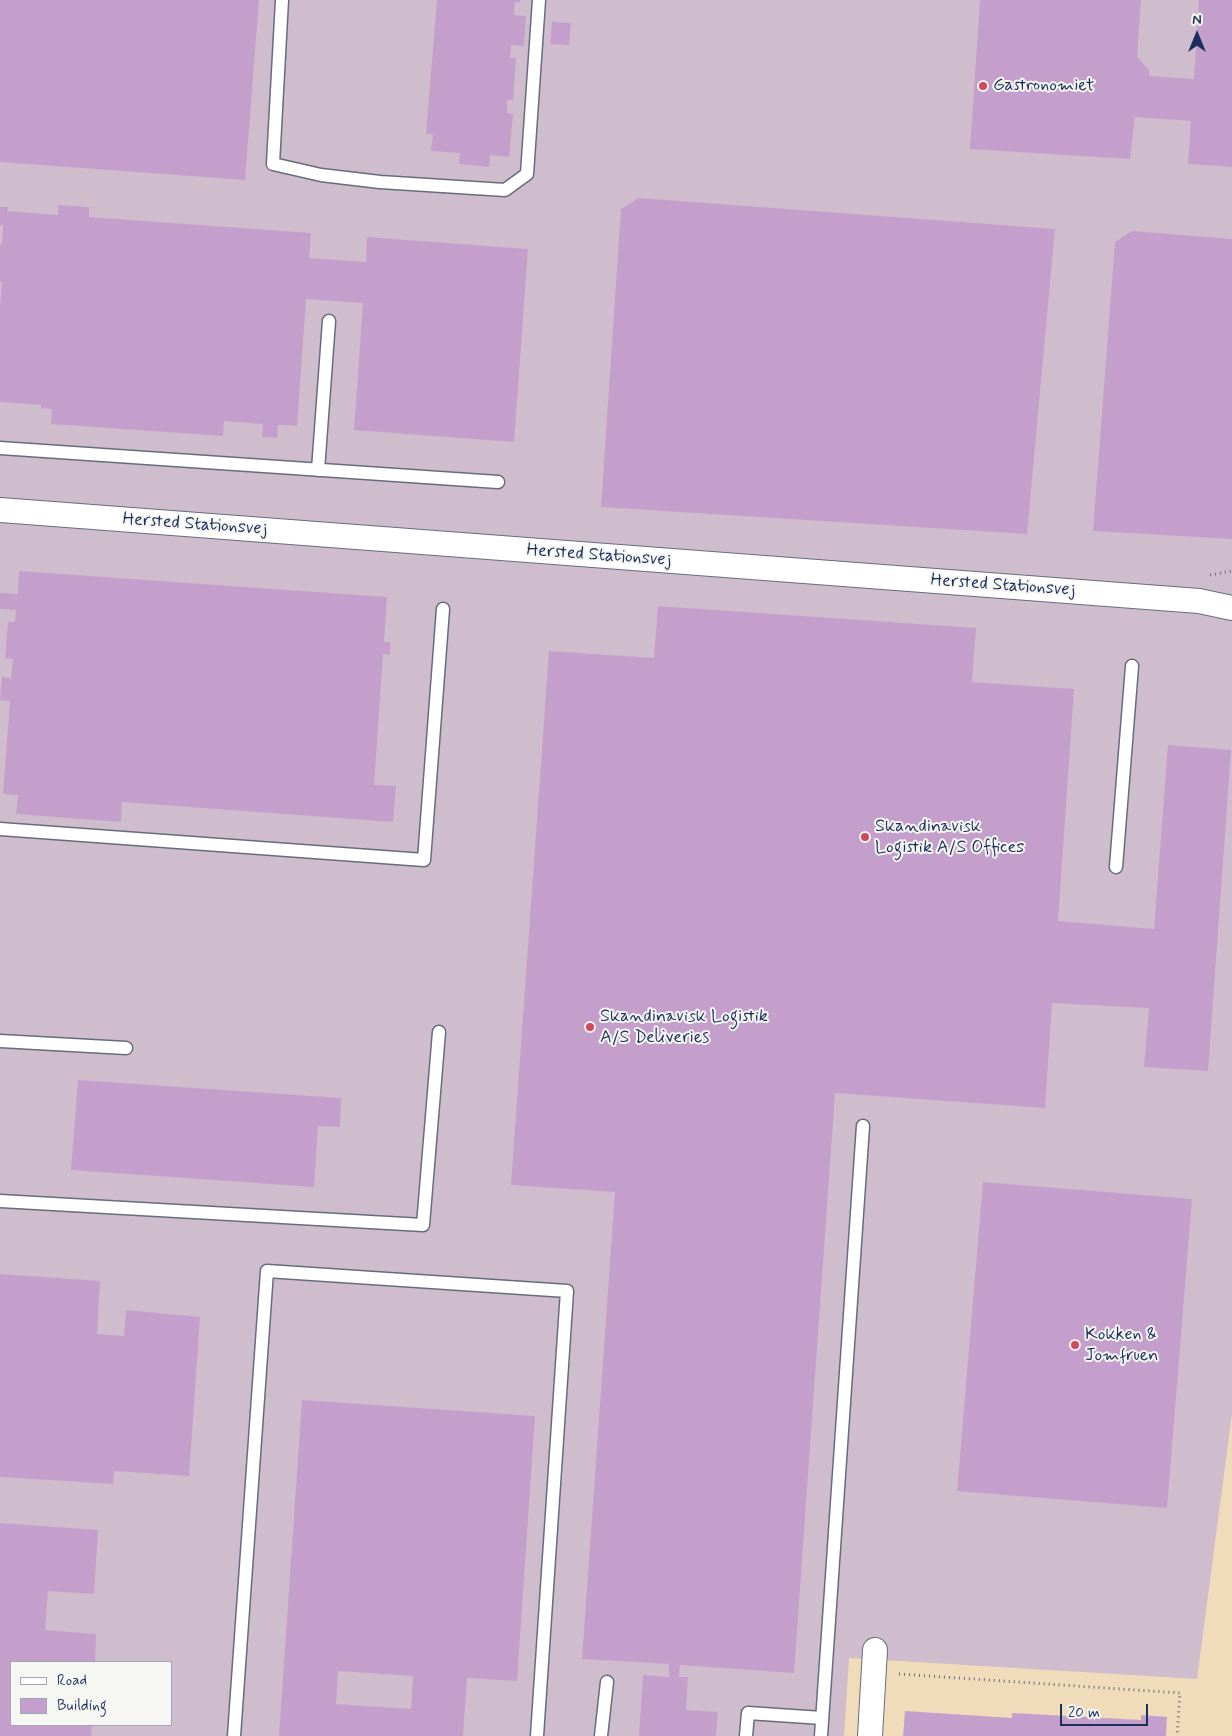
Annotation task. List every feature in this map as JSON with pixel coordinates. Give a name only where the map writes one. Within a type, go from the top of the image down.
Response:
[{"type":"street","name":"Hersted Stationsvej","points":[[0,510],[1198,601],[1232,608]]},
{"type":"street","name":"Hersted Stationsvej","points":[[1198,601],[1232,591]]},
{"type":"street","points":[[870,1736],[874,1661]]},
{"type":"lane","points":[[282,0],[273,164],[321,175],[380,182],[505,190],[527,174],[539,0]]},
{"type":"lane","points":[[318,470],[329,321]]},
{"type":"lane","points":[[0,448],[498,482]]},
{"type":"lane","points":[[0,828],[424,860],[443,609]]},
{"type":"lane","points":[[1116,867],[1132,666]]},
{"type":"lane","points":[[0,1201],[424,1225],[439,1032]]},
{"type":"lane","points":[[0,1041],[126,1048]]},
{"type":"lane","points":[[821,1736],[863,1126]]},
{"type":"lane","points":[[234,1736],[267,1271],[567,1291],[537,1736]]},
{"type":"lane","points":[[601,1736],[607,1682]]},
{"type":"lane","points":[[746,1736],[748,1713],[822,1718]]},
{"type":"path","points":[[874,1661],[1180,1693],[1177,1736]]},
{"type":"shaded area","points":[[0,0],[1232,0],[1232,1414],[1197,1679],[849,1658],[844,1736],[0,1736]]},
{"type":"building","points":[[0,0],[259,0],[245,180],[0,162]]},
{"type":"building","points":[[437,0],[520,0],[520,3],[515,2],[514,15],[526,16],[524,46],[511,45],[510,58],[516,58],[513,100],[507,100],[507,113],[513,114],[509,157],[490,155],[489,167],[459,164],[460,153],[431,151],[433,134],[426,134]]},
{"type":"building","points":[[980,0],[1141,0],[1137,57],[1149,70],[1149,76],[1194,79],[1199,0],[1232,0],[1232,167],[1188,164],[1191,121],[1135,117],[1130,159],[970,149]]},
{"type":"building","points":[[552,22],[571,23],[569,45],[550,44]]},
{"type":"building","points":[[639,198],[1055,229],[1027,534],[601,507],[621,209]]},
{"type":"building","points":[[58,205],[89,207],[89,217],[311,233],[309,258],[366,262],[367,237],[528,249],[514,442],[354,430],[363,303],[306,299],[297,426],[278,425],[277,438],[262,437],[263,424],[224,421],[223,436],[51,424],[52,409],[41,408],[41,405],[0,402],[0,306],[2,282],[0,282],[0,244],[2,244],[3,225],[0,225],[0,207],[8,207],[7,211],[58,215]]},
{"type":"building","points":[[1132,231],[1232,239],[1232,539],[1093,531],[1115,242]]},
{"type":"building","points":[[19,571],[387,597],[384,642],[390,642],[390,655],[383,654],[374,785],[396,786],[393,822],[122,802],[121,822],[16,814],[18,795],[3,794],[10,701],[0,700],[2,677],[11,678],[13,659],[5,658],[8,622],[15,622],[16,610],[0,609],[0,593],[18,594]]},
{"type":"building","points":[[658,606],[976,628],[972,682],[1074,689],[1058,921],[1154,929],[1168,745],[1231,750],[1208,1071],[1144,1067],[1149,1008],[1052,1003],[1045,1108],[835,1093],[794,1673],[680,1665],[679,1677],[688,1677],[686,1710],[718,1712],[716,1736],[639,1736],[643,1675],[669,1677],[669,1664],[582,1659],[615,1192],[511,1185],[549,651],[654,658]]},
{"type":"building","points":[[78,1080],[341,1098],[340,1127],[318,1126],[314,1187],[71,1170]]},
{"type":"building","name":"Kokken & Jomfruen","points":[[983,1182],[1192,1199],[1167,1508],[957,1491]]},
{"type":"building","points":[[0,1274],[100,1281],[97,1334],[124,1336],[126,1310],[200,1317],[189,1476],[114,1471],[113,1484],[0,1477]]},
{"type":"building","points":[[302,1400],[535,1416],[517,1681],[467,1678],[463,1736],[279,1736]],"holes":[[[338,1671],[413,1676],[411,1709],[336,1704]]]},
{"type":"building","points":[[0,1523],[98,1530],[94,1594],[48,1591],[45,1630],[96,1634],[95,1661],[10,1661],[10,1726],[92,1726],[91,1736],[0,1736]]},
{"type":"building","points":[[905,1711],[1012,1718],[1012,1713],[1141,1720],[1141,1715],[1167,1717],[1166,1736],[903,1736]]},
{"type":"place","name":"Gastronomiet","points":[[983,86]]},
{"type":"place","name":"Skandinavisk Logistik A/S Offices","points":[[865,837]]},
{"type":"place","name":"Skandinavisk Logistik A/S Deliveries","points":[[590,1027]]},
{"type":"place","name":"Kokken & Jomfruen","points":[[1075,1345]]}]
